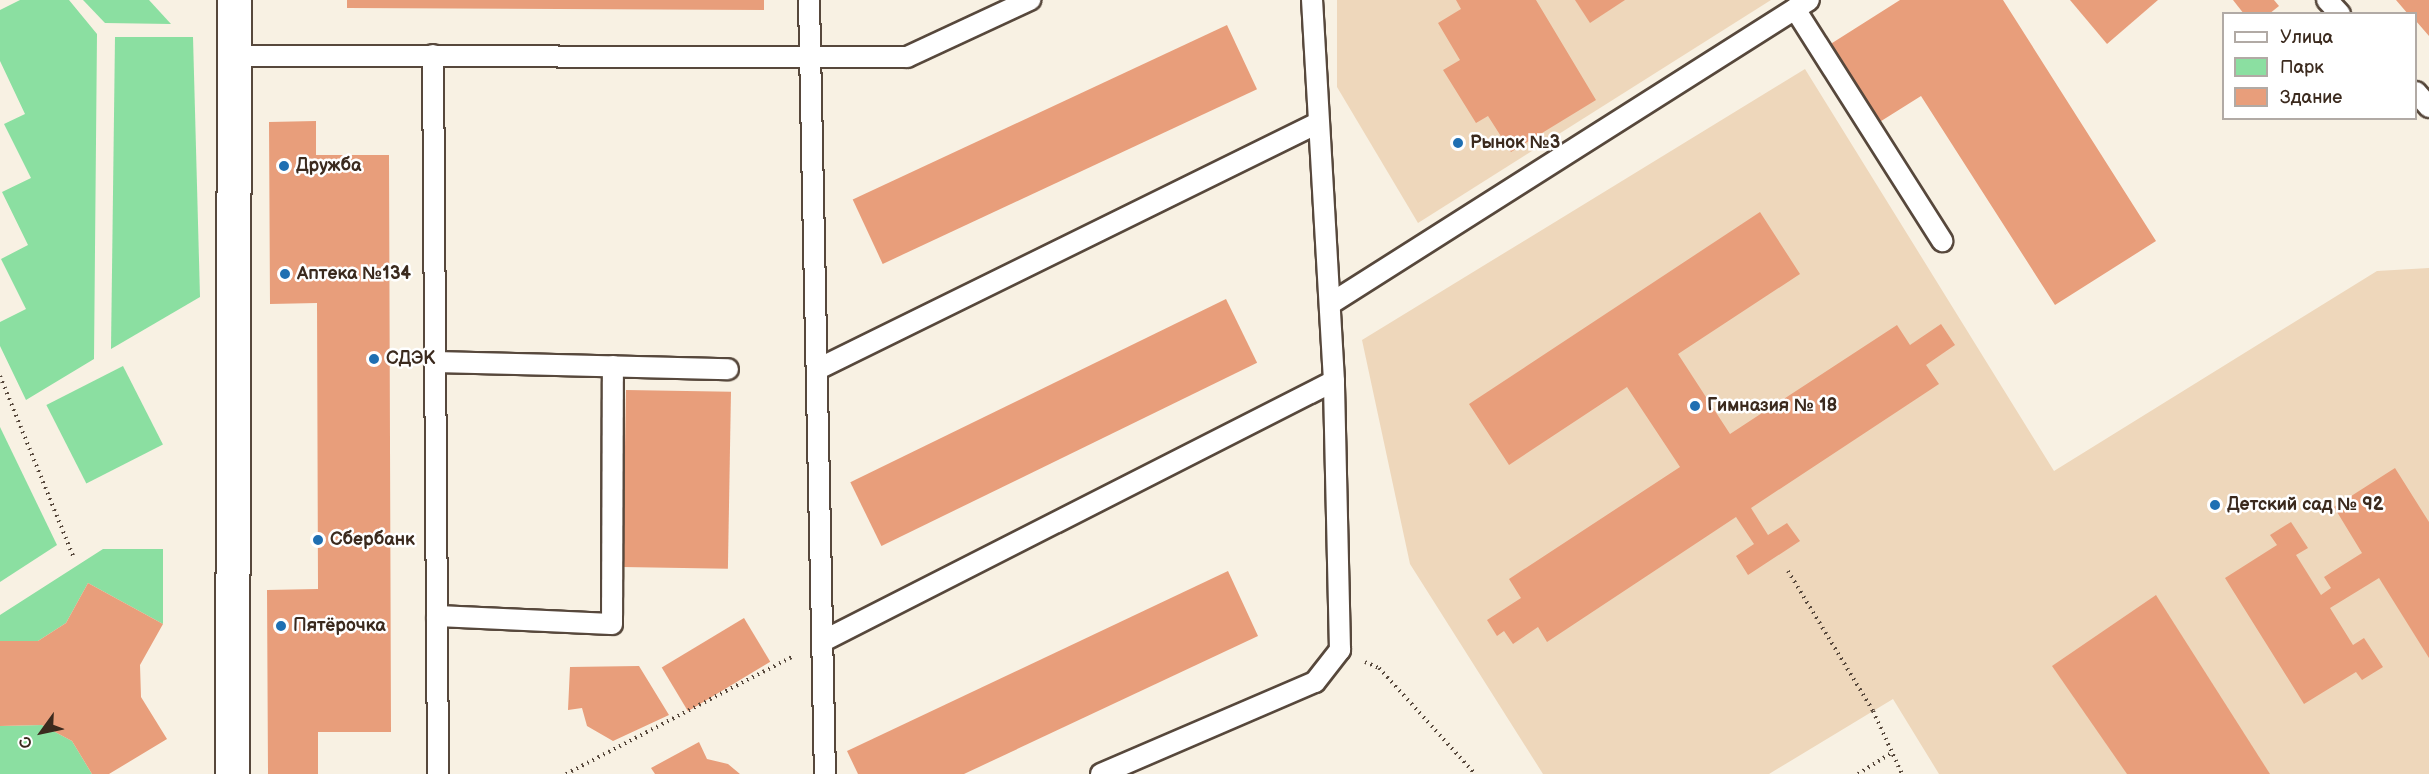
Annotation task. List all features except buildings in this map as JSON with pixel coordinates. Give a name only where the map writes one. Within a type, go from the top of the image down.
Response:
[{"type":"street","points":[[232,774],[234,0]]},
{"type":"lane","points":[[809,0],[813,54],[825,774]]},
{"type":"lane","points":[[234,56],[813,54],[907,57],[1030,0]]},
{"type":"lane","points":[[1101,774],[1315,682],[1340,651],[1334,381],[1312,0]]},
{"type":"lane","points":[[2327,0],[2338,12]]},
{"type":"lane","points":[[1330,304],[1802,4],[1942,241]]},
{"type":"lane","points":[[433,55],[438,774]]},
{"type":"lane","points":[[2417,94],[2429,107]]},
{"type":"lane","points":[[818,369],[1318,123]]},
{"type":"lane","points":[[435,362],[728,369]]},
{"type":"lane","points":[[437,615],[612,624],[613,366]]},
{"type":"lane","points":[[823,641],[1334,381]]},
{"type":"path","points":[[0,376],[73,556]]},
{"type":"path","points":[[1788,571],[1873,711],[1902,774]]},
{"type":"path","points":[[566,774],[823,641]]},
{"type":"path","points":[[1340,651],[1379,668],[1475,774]]},
{"type":"path","points":[[1858,774],[1893,752]]},
{"type":"path","points":[[1467,766],[1467,774]]},
{"type":"shaded area","name":"Рынок №3","points":[[1337,0],[1771,0],[1418,223],[1337,87]]},
{"type":"shaded area","name":"Гимназия № 18","points":[[1805,69],[2054,471],[2377,271],[2429,268],[2429,774],[1939,774],[1893,699],[1769,774],[1543,774],[1410,564],[1362,340]]},
{"type":"green space","points":[[20,0],[69,0],[97,34],[94,359],[26,400],[0,346],[0,322],[26,309],[1,259],[28,245],[2,192],[31,178],[4,124],[25,114],[0,61],[0,10]]},
{"type":"green space","points":[[83,0],[149,0],[171,24],[105,23]]},
{"type":"green space","points":[[115,37],[193,37],[200,297],[111,349]]},
{"type":"green space","points":[[123,366],[163,444],[86,483],[46,405]]},
{"type":"green space","points":[[0,427],[57,545],[0,582]]},
{"type":"green space","points":[[103,549],[163,549],[163,624],[88,583],[66,623],[38,641],[0,641],[0,615]]},
{"type":"green space","points":[[42,725],[72,741],[92,774],[0,774],[0,726]]},
{"type":"place","name":"Рынок №3","points":[[1458,143]]},
{"type":"place","name":"Дружба","points":[[284,166]]},
{"type":"place","name":"Аптека №134","points":[[285,274]]},
{"type":"place","name":"СДЭК","points":[[374,359]]},
{"type":"place","name":"Гимназия № 18","points":[[1695,406]]},
{"type":"place","name":"Детский сад № 92","points":[[2215,505]]},
{"type":"place","name":"Сбербанк","points":[[318,540]]},
{"type":"place","name":"Пятёрочка","points":[[281,626]]}]
